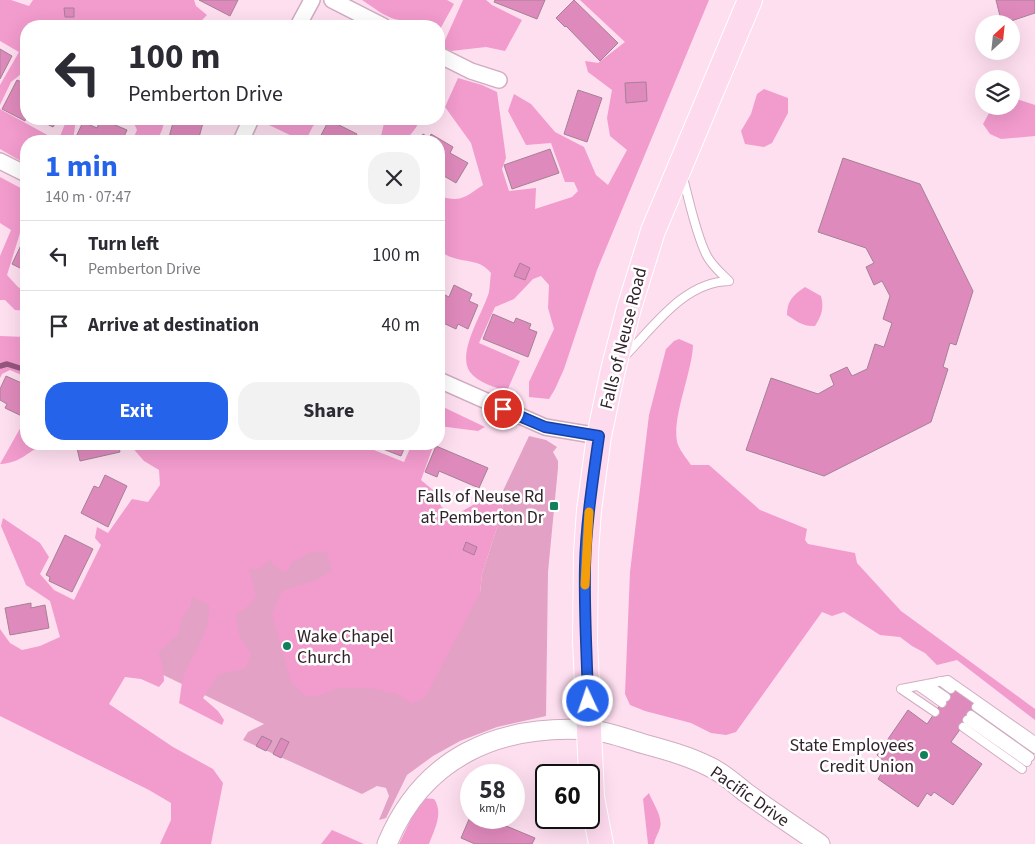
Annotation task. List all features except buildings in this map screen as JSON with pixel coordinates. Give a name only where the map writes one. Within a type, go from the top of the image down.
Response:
[{"type":"main road","name":"Falls of Neuse Road","points":[[601,844],[592,797],[585,640],[585,565],[589,510],[599,436],[629,308],[653,231],[750,0]]},
{"type":"street","points":[[301,20],[312,0]]},
{"type":"street","points":[[332,0],[371,20]]},
{"type":"street","points":[[445,58],[471,71],[499,80]]},
{"type":"street","points":[[0,161],[20,171]]},
{"type":"street","points":[[445,383],[545,427],[599,436]]},
{"type":"street","name":"Pacific Drive","points":[[387,844],[401,815],[417,793],[451,762],[472,749],[489,742],[540,731],[590,730],[678,754],[710,766],[820,844]]},
{"type":"lane","points":[[613,370],[684,296],[703,286],[718,281],[729,281],[716,270],[706,256],[680,168]]},
{"type":"lane","points":[[940,705],[904,688],[948,680],[1035,741]]},
{"type":"lane","points":[[940,681],[951,689]]},
{"type":"lane","points":[[927,684],[940,705]]},
{"type":"lane","points":[[918,686],[940,705]]},
{"type":"lane","points":[[976,707],[1035,749]]},
{"type":"lane","points":[[965,723],[1025,765],[965,723]]},
{"type":"shaded area","points":[[0,0],[11,0],[29,6],[33,0],[194,0],[196,6],[207,15],[202,20],[20,20],[20,75],[11,82],[0,105],[0,85],[19,52],[0,41]]},
{"type":"shaded area","points":[[362,0],[447,0],[454,4],[445,20],[398,20],[380,12]]},
{"type":"shaded area","points":[[463,0],[486,0],[522,20],[505,51],[486,47],[451,51],[445,48],[445,40]]},
{"type":"shaded area","points":[[580,0],[709,0],[597,270],[564,369],[555,389],[549,399],[529,397],[529,382],[554,329],[548,308],[549,285],[541,276],[533,279],[514,299],[495,307],[479,343],[520,361],[507,391],[487,384],[477,379],[470,372],[466,354],[472,332],[489,292],[491,273],[478,263],[445,254],[445,198],[463,198],[483,185],[471,143],[445,107],[458,78],[482,85],[497,92],[506,158],[502,169],[509,191],[536,188],[535,209],[572,197],[578,191],[574,182],[565,182],[551,143],[526,145],[508,111],[514,94],[531,104],[555,132],[584,147],[596,175],[608,185],[627,150],[610,136],[607,118],[612,90],[588,72],[585,61],[598,63],[625,42]]},
{"type":"shaded area","points":[[764,89],[788,98],[788,113],[772,143],[764,147],[745,144],[741,131],[751,114],[757,94]]},
{"type":"shaded area","points":[[1020,100],[1035,105],[1035,136],[1001,139],[990,134],[983,124],[988,115],[1020,115]]},
{"type":"shaded area","points":[[0,109],[20,120],[20,125],[29,125],[47,135],[20,135],[20,161],[0,149]]},
{"type":"shaded area","points":[[65,125],[75,125],[74,135],[60,135]]},
{"type":"shaded area","points":[[135,125],[163,125],[160,135],[135,135],[137,130]]},
{"type":"shaded area","points":[[269,125],[314,125],[308,135],[290,135]]},
{"type":"shaded area","points":[[384,125],[418,125],[410,135],[381,135]]},
{"type":"shaded area","points":[[0,177],[20,188],[20,233],[7,275],[20,288],[20,310],[15,310],[5,300],[0,300],[0,256],[11,230],[0,223]]},
{"type":"shaded area","points":[[805,287],[821,296],[822,311],[815,326],[804,325],[787,315],[788,306],[792,299]]},
{"type":"shaded area","points":[[0,336],[20,337],[20,374],[10,370],[2,374],[0,378]]},
{"type":"shaded area","points":[[679,339],[693,345],[692,357],[679,410],[676,435],[679,448],[691,465],[709,465],[760,510],[807,529],[805,540],[808,544],[855,553],[857,563],[901,611],[1035,709],[1035,720],[957,660],[937,665],[925,653],[900,637],[880,635],[844,612],[832,616],[822,612],[736,732],[726,735],[711,733],[691,723],[645,711],[630,705],[625,694],[630,572],[649,415],[666,349]]},
{"type":"shaded area","points":[[445,408],[485,427],[478,431],[445,427]]},
{"type":"shaded area","points":[[20,429],[20,450],[34,450],[20,459],[0,464]]},
{"type":"shaded area","name":"Wake Chapel Church","points":[[529,436],[546,440],[557,447],[553,452],[558,461],[558,468],[548,572],[546,716],[497,727],[460,741],[433,756],[407,775],[386,818],[379,820],[389,796],[386,788],[377,786],[362,794],[243,740],[248,732],[264,724],[116,652],[213,450],[227,450],[480,593],[482,574],[503,509],[501,495]]},
{"type":"shaded area","points":[[134,450],[374,450],[404,462],[409,450],[432,450],[421,480],[434,491],[441,506],[452,517],[485,498],[501,495],[503,509],[482,574],[480,593],[426,696],[412,704],[397,694],[370,688],[338,688],[318,696],[305,696],[291,682],[272,614],[282,591],[314,581],[332,571],[326,552],[312,552],[291,563],[286,573],[273,565],[271,559],[260,569],[249,569],[256,595],[251,604],[236,615],[239,635],[251,655],[246,668],[218,675],[203,698],[218,711],[224,720],[222,725],[179,703],[185,672],[205,632],[209,605],[192,597],[191,605],[181,619],[179,633],[158,653],[163,665],[164,681],[159,687],[141,679],[125,677],[109,704],[173,747],[213,769],[223,783],[211,844],[160,844],[171,820],[171,803],[149,790],[0,716],[0,629],[10,643],[22,650],[40,646],[60,637],[50,601],[26,585],[1,526],[3,518],[40,543],[49,557],[40,574],[54,590],[74,600],[101,545],[95,538],[97,527],[108,533],[132,499],[148,502],[160,485],[159,470],[144,461]]},
{"type":"shaded area","points":[[649,793],[661,824],[654,844],[648,844],[643,799]]},
{"type":"shaded area","points":[[423,798],[434,799],[438,810],[437,821],[429,844],[399,844],[415,811]]},
{"type":"shaded area","points":[[332,830],[364,844],[321,844]]},
{"type":"waterway","points":[[0,366],[7,364],[20,368]]},
{"type":"slow traffic","points":[[585,585],[589,512]]},
{"type":"place","name":"Falls of Neuse Rd at Pemberton Dr","points":[[554,506]]},
{"type":"place","name":"Wake Chapel Church","points":[[287,646]]},
{"type":"place","name":"State Employees Credit Union","points":[[924,755]]},
{"type":"route","points":[[503,409],[545,427],[599,436],[589,510],[585,565],[585,640],[588,701]]}]
